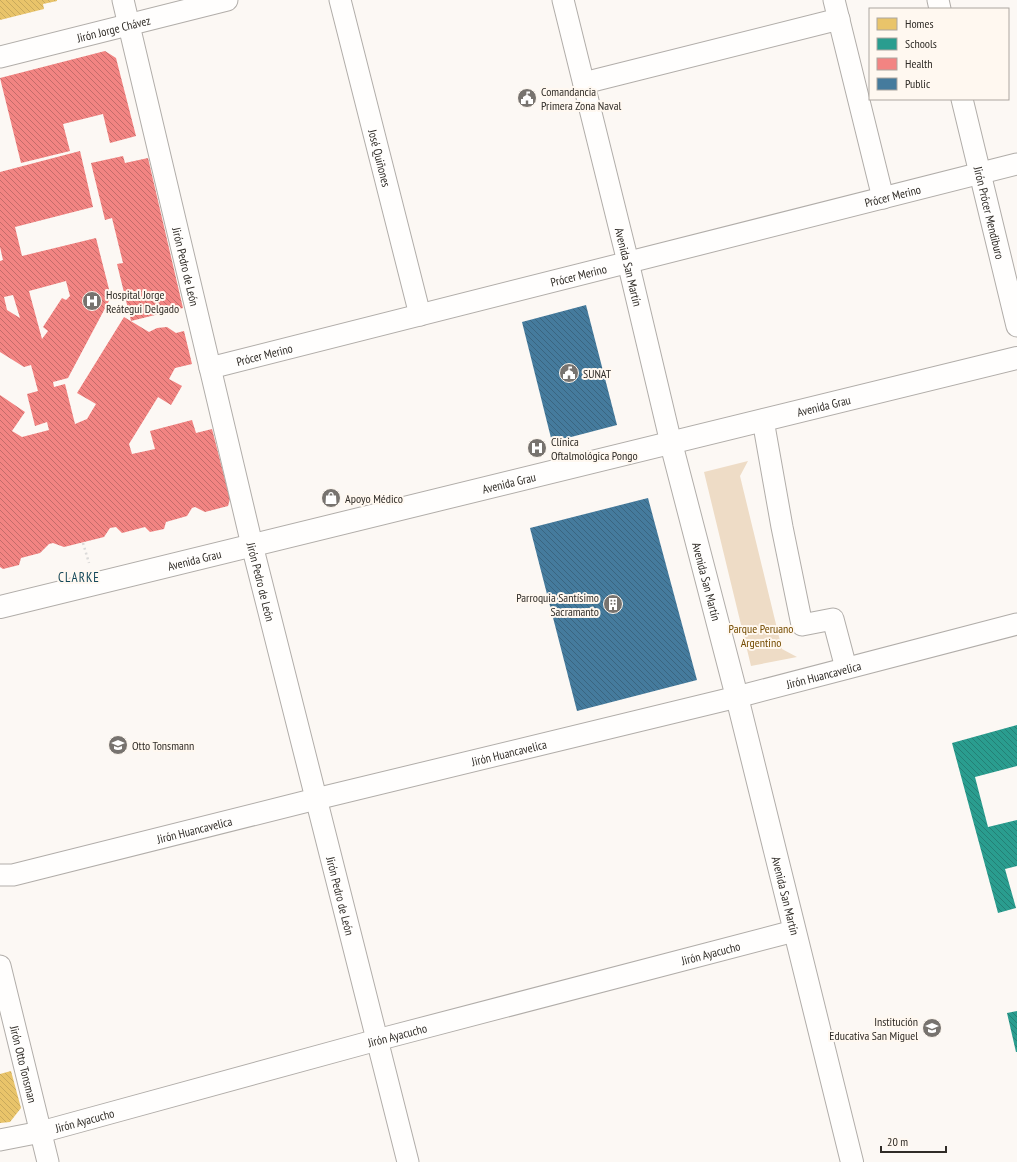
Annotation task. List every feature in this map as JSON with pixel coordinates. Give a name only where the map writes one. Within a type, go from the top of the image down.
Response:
[{"type":"main road","name":"Avenida Grau","points":[[0,607],[1017,358]]},
{"type":"main road","name":"Avenida San Martín","points":[[671,443],[737,697],[852,1162]]},
{"type":"street","name":"Jirón Pedro de León","points":[[123,0],[252,545],[408,1162]]},
{"type":"street","name":"Jirón Jorge Chávez","points":[[0,57],[226,0]]},
{"type":"street","name":"José Quiñones","points":[[340,0],[420,315]]},
{"type":"street","name":"Avenida San Martín","points":[[563,0],[671,443]]},
{"type":"street","points":[[584,83],[836,9],[883,198]]},
{"type":"street","name":"Jirón Prócer Mendiburo","points":[[962,100],[1017,326]]},
{"type":"street","name":"Prócer Merino","points":[[210,368],[1017,164]]},
{"type":"street","points":[[763,420],[782,527],[802,625],[833,619],[846,668]]},
{"type":"street","name":"Jirón Huancavelica","points":[[0,875],[13,875],[316,799],[737,697],[1017,624]]},
{"type":"street","name":"Jirón Ayacucho","points":[[0,1140],[41,1132],[377,1040],[794,931]]},
{"type":"street","name":"Jirón Otto Tonsman","points":[[0,966],[48,1162]]},
{"type":"path","points":[[83,542],[87,558]]},
{"type":"green space","name":"Parque Peruano Argentino","points":[[748,461],[740,476],[782,649],[797,657],[751,666],[704,472]]},
{"type":"building: Homes","points":[[0,0],[57,1],[43,4],[44,9],[0,20]]},
{"type":"building: Homes","points":[[11,1071],[21,1108],[10,1122],[0,1123],[0,1074]]},
{"type":"building: Schools","points":[[1017,725],[1017,766],[975,777],[988,827],[1017,820],[1017,866],[1005,869],[1016,908],[998,913],[952,743]]},
{"type":"building: Schools","points":[[1017,1011],[1017,1052],[1016,1052],[1007,1013]]},
{"type":"building: Health","points":[[105,51],[116,58],[136,136],[110,143],[103,114],[63,124],[70,151],[21,163],[0,78]]},
{"type":"building: Health","points":[[80,151],[93,207],[15,227],[22,256],[96,238],[111,297],[68,378],[53,382],[54,387],[65,384],[75,424],[87,419],[96,404],[77,393],[124,317],[149,332],[157,328],[167,327],[176,333],[184,331],[192,364],[175,368],[169,379],[182,386],[171,405],[158,397],[129,444],[132,454],[155,449],[150,431],[192,420],[196,433],[212,429],[230,499],[228,506],[205,512],[195,507],[192,508],[187,516],[166,522],[164,529],[150,532],[145,527],[122,533],[116,527],[110,528],[104,537],[64,547],[53,543],[49,544],[40,553],[21,558],[19,565],[3,569],[0,567],[0,395],[25,412],[12,431],[22,437],[49,430],[47,422],[35,426],[27,394],[38,391],[31,365],[24,367],[0,352],[0,261],[3,260],[0,247],[0,172]],"holes":[[[66,281],[70,296],[66,300],[62,298],[43,327],[48,331],[42,339],[29,291]],[[13,295],[20,318],[7,310],[4,297]]]},
{"type":"building: Health","points":[[123,156],[125,163],[148,158],[183,308],[131,321],[117,264],[123,263],[112,218],[105,220],[91,163]]},
{"type":"building: Public","name":"SUNAT","points":[[586,305],[617,425],[552,442],[522,322]]},
{"type":"building: Public","name":"Parroquia Santísimo Sacramanto","points":[[648,498],[697,680],[577,711],[530,528]]},
{"type":"place","name":"Comandancia Primera Zona Naval","points":[[527,98]]},
{"type":"place","name":"Hospital Jorge Reátegui Delgado","points":[[92,301]]},
{"type":"place","name":"SUNAT","points":[[569,373]]},
{"type":"place","name":"Clínica Oftalmológica Pongo","points":[[537,448]]},
{"type":"place","name":"Apoyo Médico","points":[[331,498]]},
{"type":"place","name":"Parroquia Santísimo Sacramanto","points":[[613,604]]},
{"type":"place","name":"Otto Tonsmann","points":[[118,745]]},
{"type":"place","name":"Institución Educativa San Miguel","points":[[932,1028]]},
{"type":"district","name":"CLARKE","points":[[79,577]]}]
